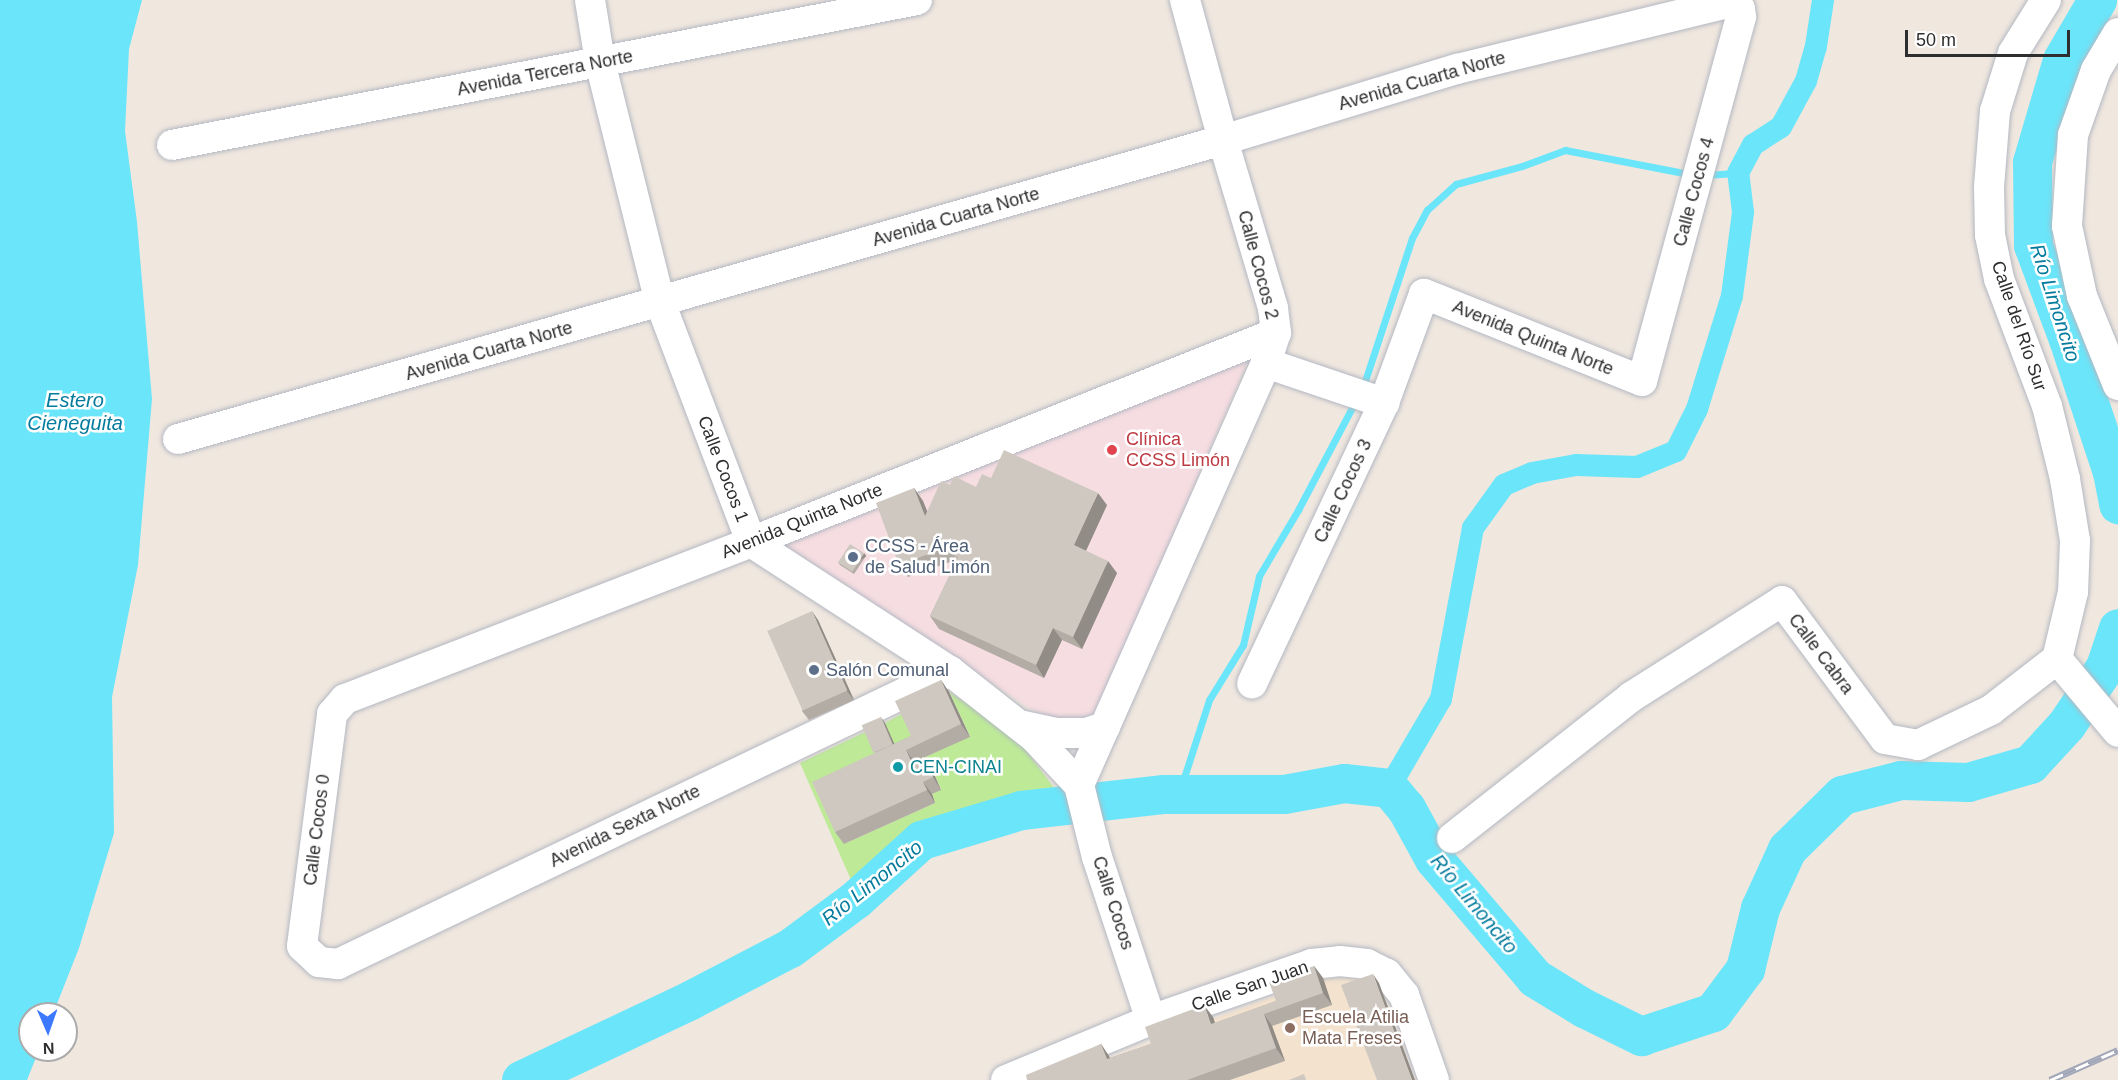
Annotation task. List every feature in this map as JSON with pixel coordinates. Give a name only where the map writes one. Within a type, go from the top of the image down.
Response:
[{"type":"street","name":"Calle Cocos 1","points":[[590,0],[600,62],[660,302],[751,542],[950,671],[1035,738],[1079,785]]},
{"type":"street","name":"Avenida Tercera Norte","points":[[172,145],[917,0]]},
{"type":"street","name":"Calle Cocos 2","points":[[1079,785],[1266,363],[1275,333],[1273,308],[1222,140],[1185,0]]},
{"type":"street","name":"Calle del Río Sur","points":[[2046,0],[2013,53],[1995,111],[1989,187],[1990,235],[1999,279],[2047,406],[2065,479],[2073,531],[2073,592],[2057,658]]},
{"type":"street","name":"Avenida Cuarta Norte","points":[[178,439],[1222,140],[1457,69],[1728,3],[1735,4]]},
{"type":"street","name":"Calle Cocos 4","points":[[1642,381],[1741,17],[1740,9],[1735,4]]},
{"type":"street","points":[[2118,33],[2096,70],[2073,135],[2067,226],[2082,296],[2118,386]]},
{"type":"street","name":"Avenida Quinta Norte","points":[[1424,294],[1642,381]]},
{"type":"street","name":"Calle Cocos 3","points":[[1252,684],[1384,403],[1424,294]]},
{"type":"street","name":"Avenida Quinta Norte","points":[[332,714],[345,699],[751,542],[1275,333]]},
{"type":"street","points":[[1266,363],[1384,403]]},
{"type":"street","name":"Calle Cabra","points":[[1452,838],[1631,697],[1782,601],[1885,739],[1918,745],[1992,710],[2057,658]]},
{"type":"street","points":[[2057,658],[2117,728]]},
{"type":"street","name":"Avenida Sexta Norte","points":[[302,946],[319,962],[338,964],[950,671]]},
{"type":"street","name":"Calle Cocos 0","points":[[302,946],[332,714]]},
{"type":"street","points":[[1019,725],[1058,733],[1086,732],[1106,727]]},
{"type":"street","name":"Calle Cocos","points":[[1079,785],[1097,857],[1151,1020]]},
{"type":"street","name":"Calle San Juan","points":[[1006,1080],[1151,1020],[1312,964],[1340,961],[1367,964],[1388,974],[1404,995],[1434,1080]]},
{"type":"shaded area","name":"Clínica CCSS Limón","points":[[1249,358],[1096,714],[1076,725],[1049,721],[780,542]]},
{"type":"shaded area","name":"Escuela Atilia Mata Freses","points":[[1323,978],[1353,978],[1379,983],[1415,1080],[1051,1080]]},
{"type":"green space","points":[[949,692],[995,721],[1019,741],[1055,789],[912,831],[851,880],[800,763],[867,731],[897,752],[885,723],[903,713],[920,749],[844,844],[935,803],[932,794],[941,789],[933,772],[922,778],[914,762],[970,736]]},
{"type":"water","name":"Estero Cieneguita","points":[[0,0],[142,0],[129,49],[125,131],[137,222],[152,399],[138,565],[112,697],[114,833],[79,948],[58,1002],[18,1002],[18,1062],[34,1062],[27,1080],[0,1080]]},
{"type":"building","points":[[1004,450],[1098,493],[1074,545],[1108,561],[1073,637],[1053,628],[1036,665],[930,616],[958,557],[942,549],[899,565],[876,503],[914,488],[925,516],[941,481],[950,485],[954,476],[976,487],[982,474],[991,478]]},
{"type":"building","points":[[850,544],[864,553],[852,572],[838,562]]},
{"type":"building","name":"Salón Comunal","points":[[812,611],[847,690],[803,710],[767,631]]},
{"type":"building","name":"CEN-CINAI","points":[[941,680],[961,724],[906,750],[913,765],[925,760],[933,777],[923,782],[927,790],[835,832],[812,782],[911,736],[895,701]]},
{"type":"building","points":[[881,717],[893,745],[873,753],[862,725]]},
{"type":"building","points":[[1314,966],[1323,993],[1264,1014],[1276,1048],[1187,1080],[1027,1080],[1026,1075],[1101,1044],[1107,1059],[1151,1044],[1145,1027],[1204,1005],[1211,1024],[1276,1001],[1269,982]]},
{"type":"building","points":[[1373,974],[1412,1080],[1377,1080],[1341,985]]},
{"type":"building","points":[[1304,1074],[1306,1080],[1289,1080]]},
{"type":"waterway","points":[[1389,788],[1441,699],[1473,528],[1504,485],[1532,473],[1576,465],[1637,467],[1676,451],[1697,409],[1732,296],[1743,212],[1738,173],[1753,145],[1781,127],[1806,81],[1816,46],[1823,0]]},
{"type":"waterway","name":"Río Limoncito","points":[[2097,0],[2062,60],[2032,162],[2033,245],[2068,339],[2112,472],[2118,504]]},
{"type":"waterway","points":[[1363,387],[1412,238],[1427,210],[1456,184],[1522,166],[1565,150],[1689,174]]},
{"type":"waterway","points":[[1707,175],[1738,173]]},
{"type":"waterway","points":[[1179,793],[1209,700],[1243,645],[1259,576],[1298,510],[1355,402]]},
{"type":"waterway","name":"Río Limoncito","points":[[521,1080],[690,1000],[790,948],[856,899],[921,840],[1021,810],[1164,794],[1284,794],[1344,783],[1389,788],[1406,808],[1434,859],[1535,978],[1584,1008],[1641,1036],[1713,1012],[1745,969],[1760,908],[1787,849],[1842,795],[1901,780],[1968,782],[2030,764],[2066,725],[2105,667],[2118,628]]},
{"type":"railway","points":[[2050,1080],[2118,1050]]},
{"type":"place","name":"Clínica CCSS Limón","points":[[1112,450]]},
{"type":"place","name":"CCSS - Área de Salud Limón","points":[[853,557]]},
{"type":"place","name":"Salón Comunal","points":[[814,670]]},
{"type":"place","name":"CEN-CINAI","points":[[898,767]]},
{"type":"place","name":"Escuela Atilia Mata Freses","points":[[1290,1028]]}]
